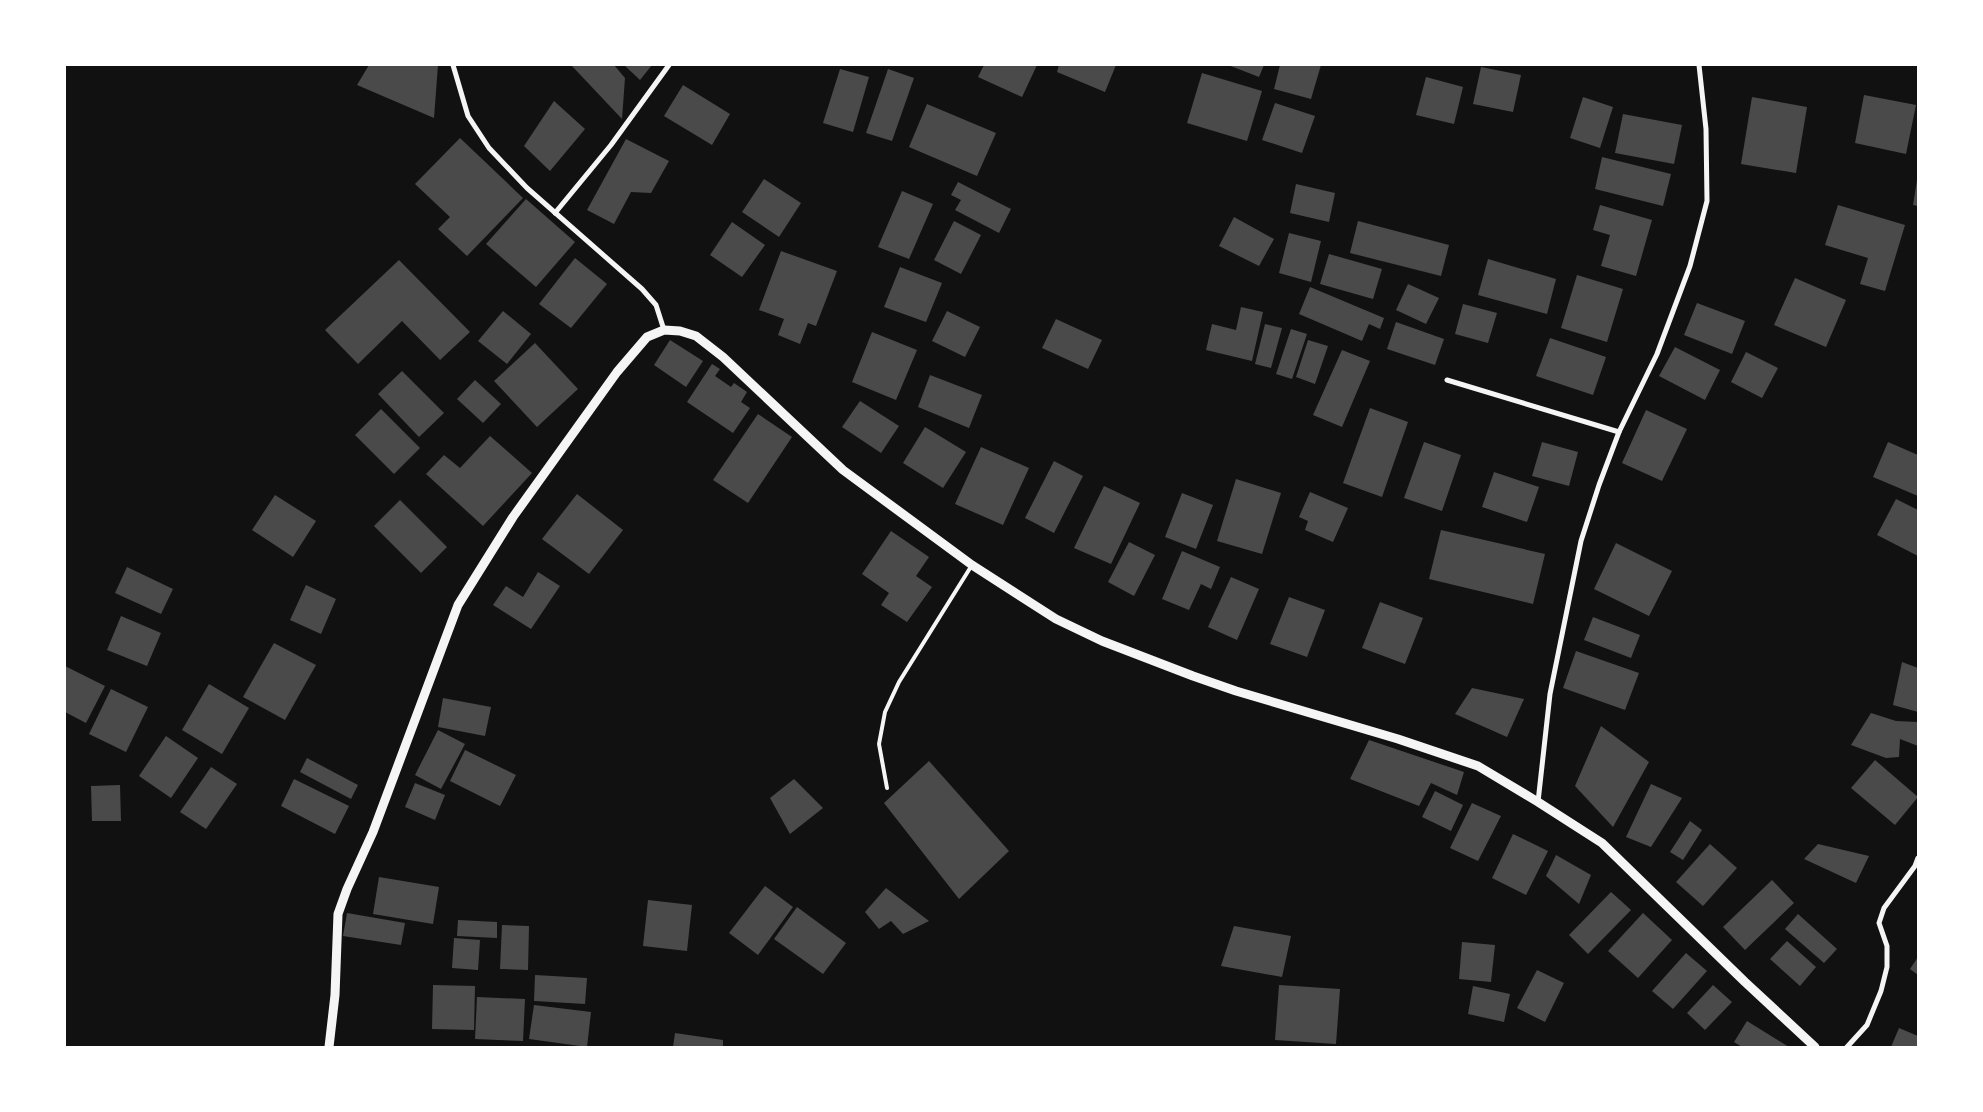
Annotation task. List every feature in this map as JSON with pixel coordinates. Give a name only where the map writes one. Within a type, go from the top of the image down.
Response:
[{"type":"street","points":[[453,65],[468,116],[489,148],[555,214],[642,289],[656,304],[664,330]]},
{"type":"street","points":[[555,214],[611,145],[669,65]]},
{"type":"street","points":[[1538,802],[1550,694],[1570,590],[1584,532],[1619,432],[1664,336],[1690,266],[1707,201],[1706,129],[1699,65]]},
{"type":"street","points":[[329,1047],[336,995],[338,914],[347,889],[373,832],[458,605],[513,517],[617,372],[647,337],[664,330],[680,331],[696,336],[843,470],[972,565],[1056,619],[1102,641],[1184,673],[1236,691],[1398,739],[1478,766],[1538,802],[1602,843],[1815,1047]]},
{"type":"street","points":[[1447,380],[1619,432]]},
{"type":"street","points":[[1847,1047],[1867,1025],[1883,983],[1887,967],[1886,946],[1879,923],[1884,908],[1915,866],[1918,858]]},
{"type":"lane","points":[[887,788],[879,744],[885,712],[899,682],[972,565]]},
{"type":"building","points":[[369,65],[438,65],[434,118],[357,85]]},
{"type":"building","points":[[614,65],[625,78],[622,119],[572,66]]},
{"type":"building","points":[[624,65],[652,65],[640,80]]},
{"type":"building","points":[[984,65],[1037,65],[1022,97],[978,77]]},
{"type":"building","points":[[1059,65],[1116,65],[1105,92],[1057,72]]},
{"type":"building","points":[[1228,65],[1264,65],[1259,77]]},
{"type":"building","points":[[1280,65],[1321,65],[1311,99],[1274,89]]},
{"type":"building","points":[[1481,67],[1521,75],[1513,112],[1473,104]]},
{"type":"building","points":[[840,69],[869,77],[853,132],[823,123]]},
{"type":"building","points":[[888,69],[914,78],[892,141],[866,133]]},
{"type":"building","points":[[1202,73],[1262,91],[1247,141],[1187,123]]},
{"type":"building","points":[[1426,77],[1463,87],[1454,124],[1416,115]]},
{"type":"building","points":[[683,85],[730,114],[712,145],[664,116]]},
{"type":"building","points":[[1864,95],[1916,105],[1906,154],[1855,143]]},
{"type":"building","points":[[1583,97],[1613,107],[1600,148],[1570,138]]},
{"type":"building","points":[[1752,97],[1807,107],[1796,173],[1741,164]]},
{"type":"building","points":[[554,101],[585,129],[550,171],[524,146]]},
{"type":"building","points":[[1275,103],[1315,116],[1302,153],[1262,140]]},
{"type":"building","points":[[927,104],[996,133],[977,176],[909,147]]},
{"type":"building","points":[[1623,114],[1682,125],[1674,164],[1615,153]]},
{"type":"building","points":[[460,138],[523,198],[467,256],[438,229],[450,217],[415,184]]},
{"type":"building","points":[[626,139],[669,161],[651,193],[631,192],[614,224],[587,210]]},
{"type":"building","points":[[1602,157],[1671,174],[1663,206],[1595,189]]},
{"type":"building","points":[[764,179],[801,203],[779,237],[742,212]]},
{"type":"building","points":[[1918,180],[1918,206],[1913,205]]},
{"type":"building","points":[[958,182],[1011,209],[999,233],[955,210],[961,200],[951,195]]},
{"type":"building","points":[[1296,184],[1335,193],[1329,222],[1290,213]]},
{"type":"building","points":[[902,191],[933,204],[909,259],[878,247]]},
{"type":"building","points":[[526,199],[575,242],[536,287],[486,244]]},
{"type":"building","points":[[1600,205],[1652,220],[1636,276],[1601,266],[1610,235],[1593,230]]},
{"type":"building","points":[[1838,205],[1905,225],[1885,291],[1860,284],[1868,258],[1825,245]]},
{"type":"building","points":[[1234,217],[1274,239],[1259,266],[1219,246]]},
{"type":"building","points":[[954,221],[981,235],[961,274],[934,260]]},
{"type":"building","points":[[1358,221],[1449,245],[1441,276],[1350,253]]},
{"type":"building","points":[[732,222],[765,245],[742,277],[710,255]]},
{"type":"building","points":[[1289,233],[1321,241],[1311,282],[1279,273]]},
{"type":"building","points":[[781,251],[837,271],[816,326],[808,323],[800,344],[778,335],[784,319],[759,310]]},
{"type":"building","points":[[1329,254],[1382,269],[1373,299],[1320,284]]},
{"type":"building","points":[[575,258],[607,284],[571,328],[539,304]]},
{"type":"building","points":[[1488,259],[1556,279],[1547,314],[1478,295]]},
{"type":"building","points":[[399,260],[470,332],[440,360],[402,321],[358,364],[325,330]]},
{"type":"building","points":[[900,267],[942,283],[926,322],[884,307]]},
{"type":"building","points":[[1577,275],[1623,289],[1607,342],[1561,328]]},
{"type":"building","points":[[1795,278],[1846,300],[1826,347],[1774,325]]},
{"type":"building","points":[[1408,284],[1439,298],[1426,324],[1396,310]]},
{"type":"building","points":[[1310,287],[1384,318],[1380,329],[1369,324],[1362,341],[1299,314]]},
{"type":"building","points":[[1697,303],[1745,321],[1732,354],[1684,335]]},
{"type":"building","points":[[1463,304],[1497,313],[1488,343],[1455,334]]},
{"type":"building","points":[[1241,307],[1263,312],[1252,361],[1206,350],[1212,324],[1236,330]]},
{"type":"building","points":[[503,311],[531,334],[507,364],[478,341]]},
{"type":"building","points":[[947,311],[980,327],[965,357],[932,341]]},
{"type":"building","points":[[1056,319],[1102,340],[1088,369],[1042,348]]},
{"type":"building","points":[[1396,322],[1444,339],[1435,365],[1387,349]]},
{"type":"building","points":[[1265,324],[1282,328],[1271,368],[1255,364]]},
{"type":"building","points":[[1291,329],[1307,334],[1292,379],[1276,374]]},
{"type":"building","points":[[872,332],[917,350],[896,400],[852,382]]},
{"type":"building","points":[[1550,338],[1606,357],[1593,395],[1536,376]]},
{"type":"building","points":[[670,340],[703,361],[686,387],[654,365]]},
{"type":"building","points":[[1308,340],[1328,346],[1315,384],[1296,377]]},
{"type":"building","points":[[535,343],[578,389],[537,427],[494,381]]},
{"type":"building","points":[[1675,347],[1720,370],[1705,400],[1659,376]]},
{"type":"building","points":[[1342,350],[1370,361],[1342,427],[1313,415]]},
{"type":"building","points":[[1746,352],[1778,368],[1762,398],[1731,382]]},
{"type":"building","points":[[712,364],[720,369],[715,376],[731,387],[734,383],[747,392],[741,402],[750,408],[733,433],[687,402]]},
{"type":"building","points":[[402,371],[444,413],[419,437],[378,394]]},
{"type":"building","points":[[930,375],[982,395],[969,428],[918,407]]},
{"type":"building","points":[[475,380],[501,404],[483,423],[457,399]]},
{"type":"building","points":[[860,401],[899,426],[881,453],[842,427]]},
{"type":"building","points":[[1370,408],[1408,422],[1382,497],[1343,483]]},
{"type":"building","points":[[381,409],[420,448],[394,474],[355,435]]},
{"type":"building","points":[[1646,410],[1687,429],[1662,481],[1622,463]]},
{"type":"building","points":[[758,414],[792,437],[748,503],[713,480]]},
{"type":"building","points":[[925,427],[966,452],[943,488],[903,463]]},
{"type":"building","points":[[490,436],[532,473],[483,526],[426,474],[444,455],[460,468]]},
{"type":"building","points":[[1424,442],[1461,455],[1442,511],[1404,498]]},
{"type":"building","points":[[1542,442],[1578,452],[1569,486],[1532,476]]},
{"type":"building","points":[[1888,442],[1918,455],[1918,496],[1873,477]]},
{"type":"building","points":[[981,447],[1029,468],[1003,525],[955,504]]},
{"type":"building","points":[[1054,461],[1083,476],[1054,533],[1025,518]]},
{"type":"building","points":[[1494,472],[1539,487],[1527,522],[1482,507]]},
{"type":"building","points":[[1236,479],[1281,493],[1262,554],[1217,541]]},
{"type":"building","points":[[1104,486],[1140,503],[1111,564],[1074,548]]},
{"type":"building","points":[[1310,492],[1348,508],[1333,542],[1305,530],[1308,521],[1299,517]]},
{"type":"building","points":[[1182,493],[1213,505],[1196,549],[1165,537]]},
{"type":"building","points":[[577,494],[623,530],[589,574],[542,539]]},
{"type":"building","points":[[275,495],[316,521],[293,557],[252,530]]},
{"type":"building","points":[[1896,499],[1918,510],[1918,556],[1877,535]]},
{"type":"building","points":[[400,500],[447,547],[421,573],[374,526]]},
{"type":"building","points":[[1441,530],[1545,554],[1533,604],[1429,579]]},
{"type":"building","points":[[891,531],[929,557],[916,576],[932,587],[907,622],[881,605],[889,593],[862,574]]},
{"type":"building","points":[[1129,542],[1155,555],[1134,596],[1108,582]]},
{"type":"building","points":[[1616,543],[1672,571],[1649,616],[1594,589]]},
{"type":"building","points":[[1182,551],[1220,567],[1211,589],[1201,584],[1189,610],[1162,599]]},
{"type":"building","points":[[127,567],[173,589],[161,614],[115,593]]},
{"type":"building","points":[[538,572],[560,586],[531,629],[493,605],[506,586],[523,597]]},
{"type":"building","points":[[1231,577],[1259,589],[1237,640],[1208,627]]},
{"type":"building","points":[[306,585],[336,599],[321,634],[290,620]]},
{"type":"building","points":[[1289,597],[1325,610],[1307,657],[1270,644]]},
{"type":"building","points":[[1380,602],[1423,618],[1405,664],[1362,648]]},
{"type":"building","points":[[121,616],[161,633],[147,666],[107,650]]},
{"type":"building","points":[[1593,617],[1640,635],[1631,658],[1584,640]]},
{"type":"building","points":[[274,643],[316,665],[285,720],[243,697]]},
{"type":"building","points":[[1576,651],[1639,673],[1625,710],[1563,688]]},
{"type":"building","points":[[1902,662],[1918,668],[1918,712],[1893,705]]},
{"type":"building","points":[[65,666],[105,686],[86,723],[65,712]]},
{"type":"building","points":[[209,684],[249,708],[222,754],[182,730]]},
{"type":"building","points":[[1472,688],[1524,699],[1507,737],[1455,714]]},
{"type":"building","points":[[111,689],[148,707],[126,752],[89,734]]},
{"type":"building","points":[[443,698],[491,707],[485,736],[438,727]]},
{"type":"building","points":[[1871,713],[1896,721],[1918,722],[1918,746],[1900,739],[1899,757],[1886,758],[1851,745]]},
{"type":"building","points":[[1601,726],[1649,762],[1613,827],[1575,786]]},
{"type":"building","points":[[438,730],[465,744],[441,789],[415,775]]},
{"type":"building","points":[[166,736],[198,758],[171,798],[139,776]]},
{"type":"building","points":[[1369,740],[1464,772],[1457,795],[1431,783],[1419,806],[1350,779]]},
{"type":"building","points":[[465,750],[516,775],[500,806],[450,781]]},
{"type":"building","points":[[307,758],[358,785],[351,799],[300,772]]},
{"type":"building","points":[[1875,760],[1918,797],[1895,825],[1851,788]]},
{"type":"building","points":[[929,761],[1009,851],[959,899],[884,803]]},
{"type":"building","points":[[211,767],[237,784],[206,829],[180,812]]},
{"type":"building","points":[[294,779],[349,806],[335,834],[281,806]]},
{"type":"building","points":[[794,779],[823,808],[790,834],[770,798]]},
{"type":"building","points":[[415,783],[445,795],[435,820],[405,807]]},
{"type":"building","points":[[1651,784],[1682,798],[1651,847],[1626,837]]},
{"type":"building","points":[[120,785],[121,821],[92,821],[91,786]]},
{"type":"building","points":[[1435,791],[1463,805],[1451,831],[1422,817]]},
{"type":"building","points":[[1472,803],[1501,816],[1478,861],[1450,848]]},
{"type":"building","points":[[1690,821],[1702,830],[1683,860],[1670,852]]},
{"type":"building","points":[[1513,834],[1548,851],[1526,895],[1492,878]]},
{"type":"building","points":[[1710,844],[1737,868],[1703,906],[1676,882]]},
{"type":"building","points":[[1818,844],[1869,856],[1856,883],[1804,859]]},
{"type":"building","points":[[1556,855],[1591,875],[1579,904],[1546,876]]},
{"type":"building","points":[[379,877],[439,887],[433,924],[373,914]]},
{"type":"building","points":[[1772,880],[1794,903],[1745,950],[1723,927]]},
{"type":"building","points":[[765,886],[793,907],[758,955],[729,933]]},
{"type":"building","points":[[886,888],[929,921],[903,934],[891,921],[879,929],[865,912]]},
{"type":"building","points":[[1611,892],[1631,910],[1588,954],[1569,935]]},
{"type":"building","points":[[648,900],[692,905],[687,951],[643,946]]},
{"type":"building","points":[[797,907],[846,943],[823,974],[774,939]]},
{"type":"building","points":[[347,913],[405,923],[401,945],[343,936]]},
{"type":"building","points":[[1643,913],[1672,940],[1638,978],[1608,951]]},
{"type":"building","points":[[1798,914],[1837,949],[1824,963],[1785,929]]},
{"type":"building","points":[[458,920],[497,922],[497,938],[457,936]]},
{"type":"building","points":[[502,925],[529,926],[528,970],[500,969]]},
{"type":"building","points":[[1234,926],[1291,936],[1282,977],[1221,966]]},
{"type":"building","points":[[454,938],[480,940],[478,970],[452,968]]},
{"type":"building","points":[[1787,941],[1816,967],[1800,986],[1770,959]]},
{"type":"building","points":[[1462,942],[1495,945],[1491,982],[1459,979]]},
{"type":"building","points":[[1686,953],[1707,971],[1673,1009],[1652,991]]},
{"type":"building","points":[[1918,957],[1918,975],[1910,969]]},
{"type":"building","points":[[1537,970],[1564,983],[1545,1022],[1517,1008]]},
{"type":"building","points":[[535,975],[587,978],[585,1004],[534,1001]]},
{"type":"building","points":[[433,985],[475,986],[474,1030],[432,1029]]},
{"type":"building","points":[[1279,985],[1340,989],[1336,1044],[1275,1040]]},
{"type":"building","points":[[1713,985],[1732,1002],[1705,1030],[1687,1013]]},
{"type":"building","points":[[1473,986],[1510,994],[1504,1022],[1468,1014]]},
{"type":"building","points":[[477,997],[525,999],[523,1041],[475,1039]]},
{"type":"building","points":[[534,1005],[591,1012],[587,1047],[529,1039]]},
{"type":"building","points":[[1747,1021],[1789,1047],[1742,1047],[1734,1042]]},
{"type":"building","points":[[1899,1028],[1918,1036],[1918,1047],[1891,1047]]},
{"type":"building","points":[[675,1033],[723,1040],[723,1047],[673,1047]]}]
